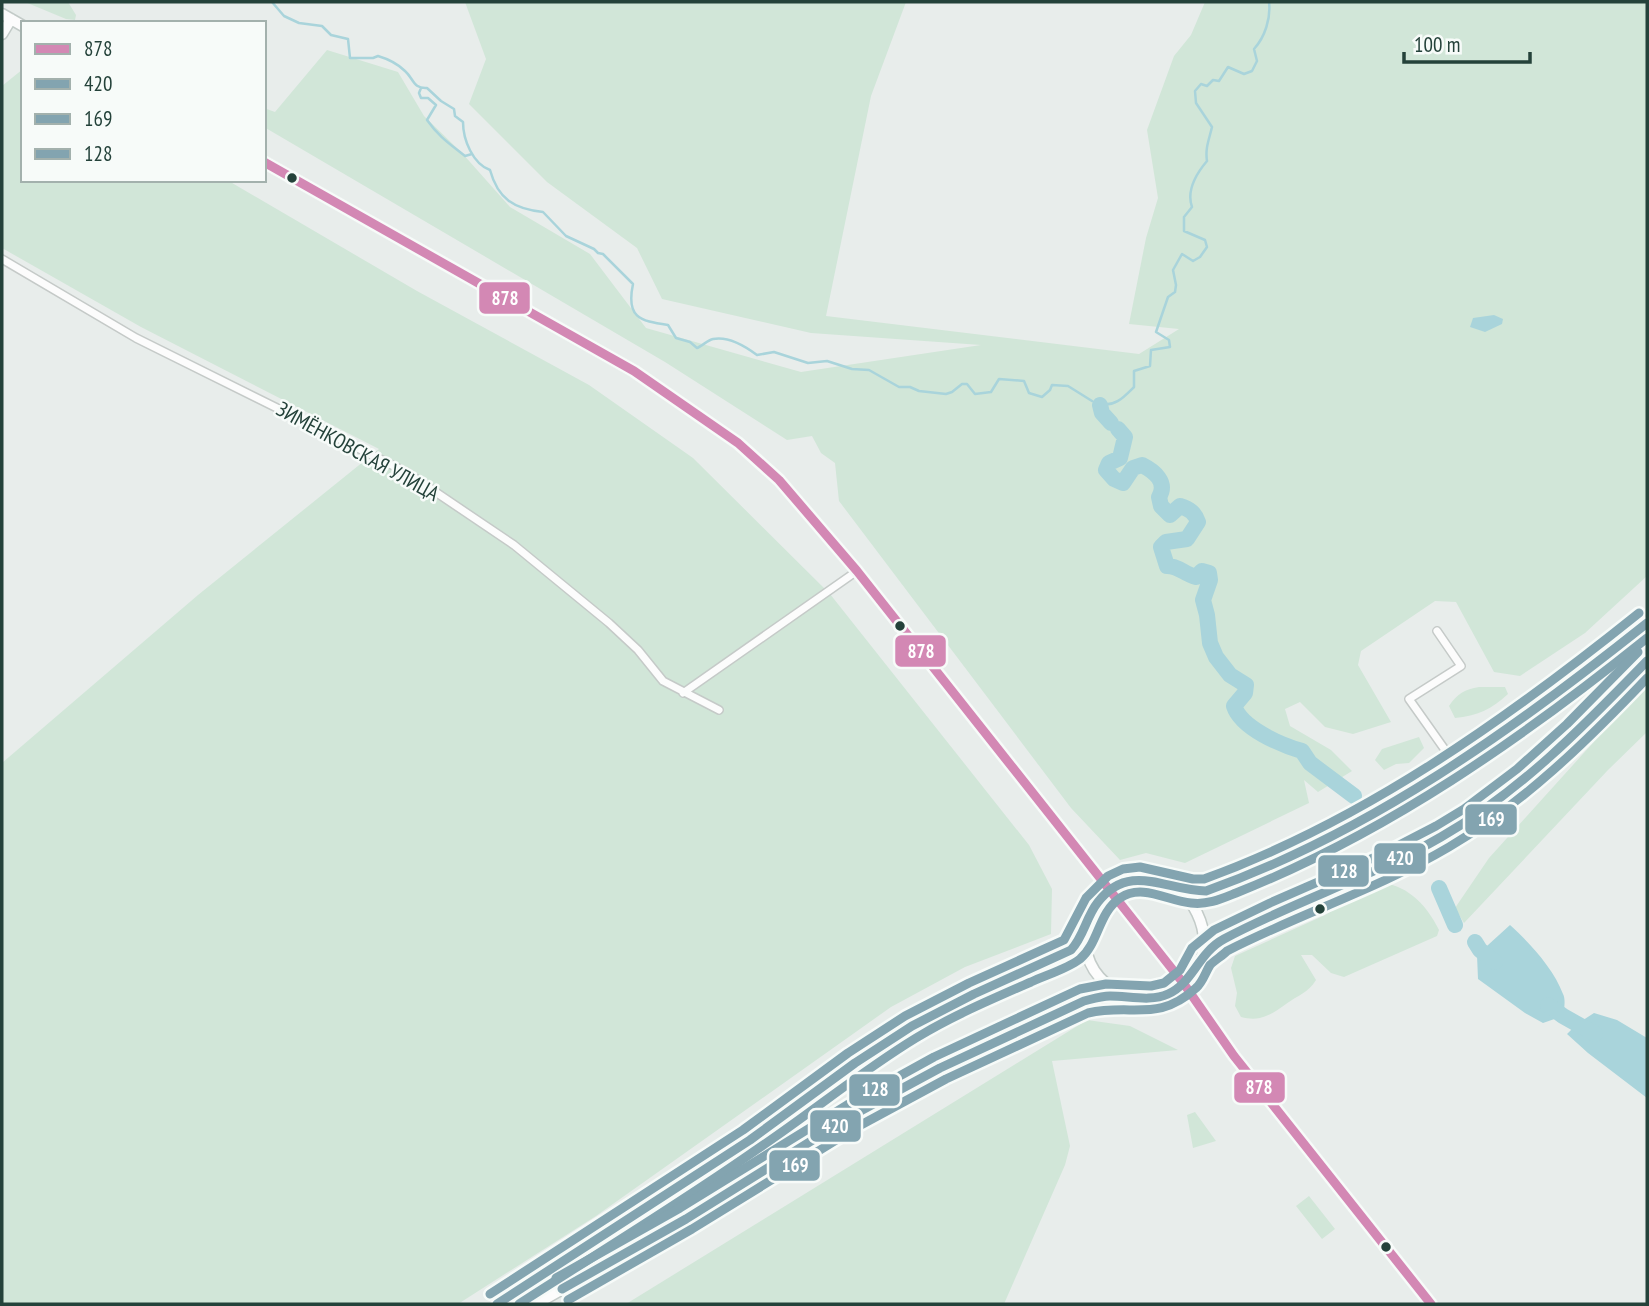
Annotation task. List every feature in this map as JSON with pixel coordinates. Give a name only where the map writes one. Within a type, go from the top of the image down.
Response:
[{"type":"main road","points":[[2,34],[6,16]]},
{"type":"main road","points":[[266,163],[634,371],[738,443],[779,480],[857,571],[1184,984],[1234,1056],[1431,1304]]},
{"type":"main road","points":[[497,1304],[750,1140],[855,1063],[912,1026],[974,994],[1071,950],[1079,943],[1094,907],[1109,891],[1123,883],[1148,880],[1193,893],[1206,891],[1351,826],[1455,764],[1578,679],[1647,623]]},
{"type":"main road","points":[[1201,957],[1232,934],[1381,868],[1442,837],[1489,807],[1533,773],[1586,724],[1647,661]]},
{"type":"main road","points":[[536,1304],[686,1219],[853,1115],[940,1068],[1084,1001],[1107,996],[1152,998],[1169,993],[1184,984],[1201,957],[1204,933],[1200,916],[1191,902],[1178,890]]},
{"type":"main road","points":[[1086,928],[1085,945],[1093,970],[1104,983],[1126,996]]},
{"type":"street","name":"ЗИМЁНКОВСКАЯ УЛИЦА","points":[[2,259],[136,338],[406,472],[514,545],[609,622],[638,650],[663,681],[719,710]]},
{"type":"street","points":[[682,693],[857,571]]},
{"type":"street","points":[[1437,631],[1461,666],[1409,699],[1455,764]]},
{"type":"green space","points":[[25,2],[68,2],[76,15],[75,20],[66,19]]},
{"type":"green space","points":[[465,2],[906,2],[871,96],[826,316],[1139,354],[1179,329],[1129,324],[1146,238],[1158,198],[1147,130],[1174,56],[1191,35],[1205,2],[1647,2],[1647,576],[1585,633],[1520,676],[1494,672],[1456,602],[1435,601],[1361,651],[1358,665],[1391,722],[1353,734],[1325,727],[1300,702],[1285,709],[1290,726],[1331,750],[1352,771],[1318,792],[1304,780],[1309,803],[1185,863],[1146,853],[1120,860],[1071,808],[839,501],[835,463],[821,453],[812,436],[787,440],[665,362],[266,128],[266,109],[275,112],[327,50],[398,72],[424,116],[462,153],[510,207],[590,254],[646,328],[801,372],[981,345],[811,333],[662,299],[637,248],[547,182],[469,104],[486,59]]},
{"type":"green space","points":[[21,71],[21,182],[230,182],[417,291],[589,385],[693,458],[830,594],[1029,845],[1052,889],[1051,934],[965,967],[891,1007],[596,1216],[458,1304],[2,1304],[2,763],[198,595],[379,449],[141,327],[2,248],[2,86]]},
{"type":"green space","points":[[1647,683],[1647,732],[1464,923],[1455,908],[1489,858]]},
{"type":"green space","points":[[1479,687],[1505,687],[1508,694],[1484,711],[1455,718],[1449,706],[1452,702],[1462,693]]},
{"type":"green space","points":[[1419,737],[1424,748],[1409,763],[1396,764],[1384,770],[1375,760],[1382,749]]},
{"type":"green space","points":[[1383,883],[1401,888],[1417,899],[1435,922],[1439,930],[1437,936],[1344,977],[1331,973],[1312,955],[1301,955],[1316,980],[1310,988],[1265,1016],[1254,1019],[1241,1017],[1235,1006],[1237,993],[1231,968],[1235,956],[1325,915]]},
{"type":"green space","points":[[1087,1020],[1130,1026],[1178,1050],[1052,1061],[1070,1146],[1065,1165],[1004,1304],[626,1304]]},
{"type":"green space","points":[[1195,1112],[1216,1141],[1193,1148],[1187,1115]]},
{"type":"green space","points":[[1309,1196],[1335,1229],[1322,1239],[1296,1206]]},
{"type":"water","points":[[1494,315],[1503,319],[1502,324],[1485,332],[1470,327],[1473,318]]},
{"type":"water","points":[[1510,925],[1554,975],[1564,996],[1563,1016],[1543,1023],[1478,979],[1477,955]]},
{"type":"water","points":[[1594,1013],[1617,1020],[1647,1038],[1647,1098],[1567,1034]]},
{"type":"waterway","points":[[272,2],[284,16],[299,23],[322,26],[331,35],[348,39],[350,58],[378,56],[396,64],[416,85],[427,88],[454,109],[455,116],[463,122],[470,150],[474,157],[490,170],[503,195],[516,205],[543,212],[566,236],[603,254],[633,284],[631,304],[637,315],[649,322],[668,325],[676,338],[690,342],[697,348],[719,338],[742,345],[757,355],[774,352],[808,363],[827,361],[852,369],[869,370],[899,387],[910,387],[919,391],[946,394],[962,384],[967,384],[975,394],[991,392],[999,379],[1024,381],[1029,393],[1042,397],[1052,385],[1068,386],[1092,401]]},
{"type":"waterway","points":[[1099,404],[1114,403],[1122,398],[1134,387],[1134,371],[1150,366],[1151,350],[1170,347],[1169,340],[1156,332],[1168,297],[1175,292],[1173,270],[1182,254],[1193,261],[1200,257],[1207,247],[1205,240],[1184,231],[1184,217],[1192,207],[1191,188],[1207,161],[1212,127],[1196,103],[1195,91],[1201,84],[1207,86],[1213,80],[1219,81],[1228,67],[1244,74],[1252,71],[1257,61],[1254,49],[1268,21],[1269,2]]},
{"type":"waterway","points":[[421,88],[421,98],[428,98],[436,105],[427,120],[431,126],[465,156],[472,154]]},
{"type":"waterway","points":[[1100,405],[1102,413],[1111,423]]},
{"type":"waterway","points":[[1118,429],[1125,437],[1120,458],[1109,463],[1106,470],[1114,479],[1123,483],[1133,468],[1142,465],[1151,470],[1161,482],[1161,506],[1170,515],[1180,506],[1187,508],[1197,519],[1198,522],[1187,539],[1166,542],[1161,547],[1167,566],[1196,577],[1202,571],[1209,573],[1210,580],[1203,600],[1210,643],[1216,657],[1230,675],[1246,685],[1245,693],[1234,706],[1238,714],[1263,734],[1302,751],[1310,763],[1354,796]]},
{"type":"waterway","points":[[1439,888],[1455,925]]},
{"type":"waterway","points":[[1475,942],[1480,950],[1495,962]]},
{"type":"waterway","points":[[1548,1005],[1595,1034]]},
{"type":"transit line","name":"878","points":[[266,163],[634,371],[738,443],[779,480],[857,571],[1184,984],[1234,1056],[1431,1304]]},
{"type":"transit line","name":"128","points":[[490,1294],[743,1130],[848,1053],[905,1016],[969,983],[1064,940],[1086,898],[1108,876],[1123,869],[1140,867],[1204,879],[1321,828],[1432,764],[1486,728],[1639,613]]},
{"type":"transit line","name":"420","points":[[497,1304],[750,1140],[855,1063],[912,1026],[974,994],[1071,950],[1094,908],[1110,890],[1123,883],[1149,881],[1206,891],[1325,840],[1382,809],[1492,740],[1647,623]]},
{"type":"transit line","name":"169","points":[[519,1304],[727,1170],[916,1038],[972,1008],[1075,963],[1091,945],[1107,912],[1120,898],[1146,892],[1182,902],[1209,902],[1292,869],[1399,813],[1451,781],[1551,712],[1647,638]]},
{"type":"transit line","name":"128","points":[[556,1278],[680,1208],[847,1105],[934,1057],[1080,989],[1106,984],[1151,986],[1164,983],[1180,970],[1192,948],[1214,930],[1382,854],[1436,826],[1464,809],[1517,769],[1567,724],[1638,652]]},
{"type":"transit line","name":"420","points":[[562,1289],[686,1219],[853,1115],[940,1068],[1084,1001],[1107,996],[1147,998],[1168,994],[1184,983],[1208,952],[1224,939],[1441,837],[1498,800],[1524,779],[1575,733],[1647,661]]},
{"type":"transit line","name":"169","points":[[568,1300],[692,1229],[859,1126],[946,1079],[1088,1013],[1157,1009],[1169,1005],[1196,988],[1210,965],[1227,951],[1367,889],[1449,847],[1503,811],[1554,770],[1647,678]]}]
